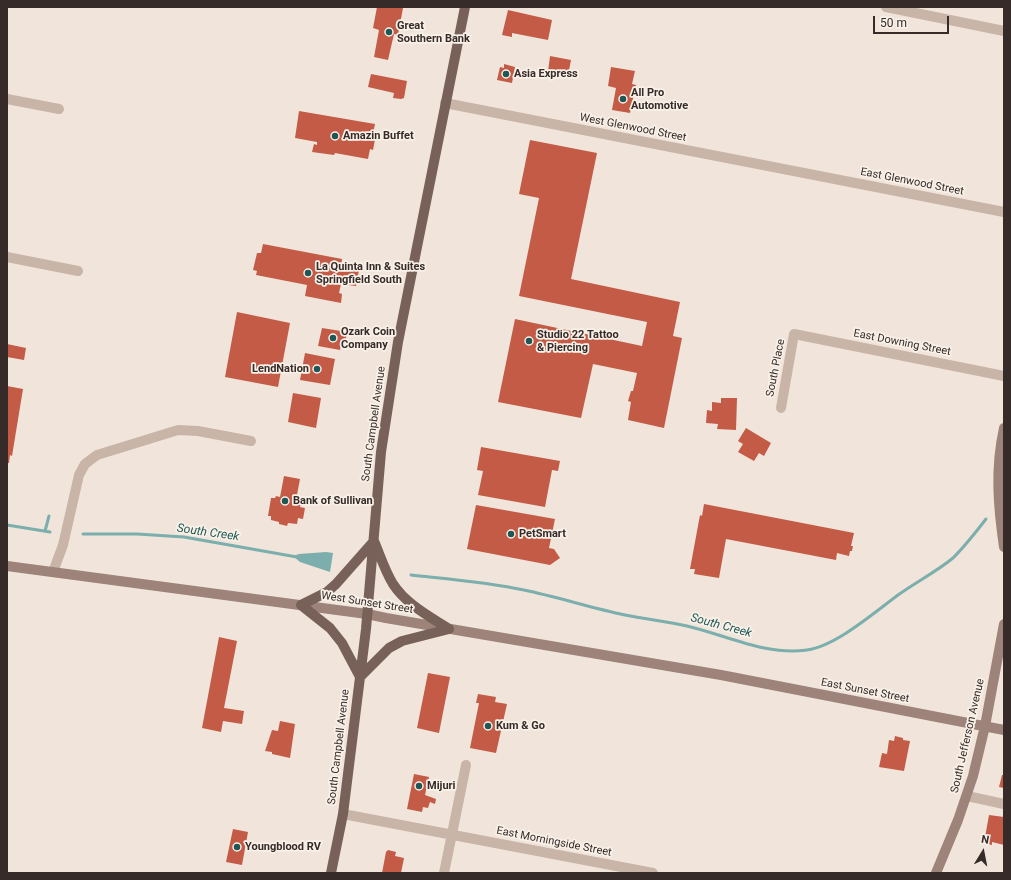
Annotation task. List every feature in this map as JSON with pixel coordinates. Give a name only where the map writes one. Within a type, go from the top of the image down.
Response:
[{"type":"main road","name":"South Campbell Avenue","points":[[331,873],[343,814],[367,614],[381,452],[398,342],[465,7]]},
{"type":"main road","points":[[1004,428],[999,454],[997,488],[1004,547]]},
{"type":"main road","points":[[374,541],[392,583],[401,595],[422,612],[449,629],[402,641],[389,648],[360,677],[342,643],[330,628],[301,605],[327,592],[374,541]]},
{"type":"main road","name":"West Sunset Street","points":[[7,566],[367,614],[721,675]]},
{"type":"main road","name":"South Jefferson Avenue","points":[[936,873],[958,820],[973,776],[985,726],[1004,624]]},
{"type":"main road","name":"East Sunset Street","points":[[721,675],[1004,730]]},
{"type":"street","points":[[886,7],[1004,31]]},
{"type":"street","points":[[7,99],[59,109]]},
{"type":"street","name":"West Glenwood Street","points":[[445,103],[815,176]]},
{"type":"street","name":"East Glenwood Street","points":[[815,176],[1004,212]]},
{"type":"street","points":[[7,256],[78,270]]},
{"type":"street","name":"East Downing Street","points":[[794,334],[1004,376]]},
{"type":"street","name":"South Place","points":[[781,408],[794,334]]},
{"type":"street","points":[[53,572],[63,545],[76,482],[81,469],[90,459],[97,455],[178,430],[198,431],[251,442]]},
{"type":"street","points":[[444,873],[466,764]]},
{"type":"street","points":[[967,796],[1004,804]]},
{"type":"street","name":"East Morningside Street","points":[[343,814],[652,873]]},
{"type":"water","points":[[326,552],[333,553],[330,572],[300,562],[293,556],[299,554]]},
{"type":"building","name":"Great Southern Bank","points":[[377,7],[403,8],[398,35],[394,34],[388,60],[374,57],[379,30],[373,28]]},
{"type":"building","points":[[508,10],[552,20],[548,40],[512,33],[512,37],[502,35]]},
{"type":"building","points":[[550,56],[571,60],[568,76],[548,72]]},
{"type":"building","name":"Asia Express","points":[[504,64],[515,67],[512,83],[497,80],[500,67],[504,68]]},
{"type":"building","name":"All Pro Automotive","points":[[611,67],[635,71],[632,84],[636,85],[630,113],[612,110],[616,88],[608,86]]},
{"type":"building","points":[[371,74],[407,81],[404,98],[393,98],[394,93],[368,87]]},
{"type":"building","name":"Amazin Buffet","points":[[299,111],[375,124],[373,134],[376,134],[373,150],[370,149],[368,159],[335,153],[334,155],[312,152],[314,144],[317,145],[317,142],[295,138]]},
{"type":"building","points":[[530,140],[597,153],[571,279],[680,302],[673,336],[682,338],[664,428],[628,420],[631,402],[628,401],[631,391],[633,391],[637,373],[593,364],[581,418],[498,402],[515,319],[642,346],[647,322],[519,296],[539,198],[519,194]]},
{"type":"building","name":"La Quinta Inn & Suites Springfield South","points":[[263,244],[342,259],[341,267],[359,270],[356,286],[341,284],[339,293],[342,294],[341,303],[305,296],[307,285],[256,275],[257,271],[253,270],[257,253],[261,253]]},
{"type":"building","points":[[237,312],[290,323],[278,387],[225,377]]},
{"type":"building","name":"Ozark Coin Company","points":[[322,328],[347,332],[345,344],[341,344],[340,350],[318,346]]},
{"type":"building","points":[[7,344],[26,348],[24,360],[7,357]]},
{"type":"building","name":"LendNation","points":[[305,353],[335,359],[330,385],[300,380]]},
{"type":"building","points":[[7,386],[23,389],[12,456],[10,455],[9,463],[7,463]]},
{"type":"building","points":[[293,393],[321,398],[316,428],[288,422]]},
{"type":"building","points":[[721,398],[737,398],[736,430],[717,429],[718,424],[706,423],[707,410],[712,411],[712,402],[721,403]]},
{"type":"building","points":[[746,428],[771,443],[764,456],[759,453],[754,461],[738,452],[743,444],[738,441]]},
{"type":"building","points":[[481,447],[560,461],[558,471],[552,470],[545,507],[478,495],[483,471],[477,470]]},
{"type":"building","name":"Bank of Sullivan","points":[[284,476],[300,479],[296,500],[301,501],[300,507],[305,508],[303,519],[298,518],[297,524],[288,523],[287,526],[271,520],[271,516],[268,516],[271,498],[275,498],[276,496],[280,497]]},
{"type":"building","points":[[704,504],[854,533],[851,546],[853,546],[852,551],[850,551],[849,556],[837,553],[836,560],[726,539],[719,578],[694,574],[695,569],[690,569],[700,515],[702,516]]},
{"type":"building","name":"PetSmart","points":[[476,505],[555,519],[549,548],[554,549],[560,558],[550,565],[467,549]]},
{"type":"building","points":[[219,637],[237,641],[224,708],[244,711],[242,724],[223,721],[221,732],[202,728]]},
{"type":"building","points":[[428,673],[450,677],[439,733],[417,728]]},
{"type":"building","name":"Kum & Go","points":[[478,694],[496,697],[495,702],[507,704],[496,753],[470,748],[479,703],[476,703]]},
{"type":"building","points":[[280,721],[295,724],[290,758],[265,751],[272,730],[278,731]]},
{"type":"building","points":[[895,736],[903,738],[903,740],[910,741],[904,771],[879,767],[882,753],[887,754],[889,740],[894,741]]},
{"type":"building","name":"Mijuri","points":[[414,774],[429,777],[425,795],[436,799],[435,804],[430,802],[428,808],[423,807],[422,812],[407,809]]},
{"type":"building","points":[[1002,775],[1004,775],[1004,788],[999,787]]},
{"type":"building","points":[[989,815],[1004,817],[1004,845],[992,842],[992,845],[984,843]]},
{"type":"building","name":"Youngblood RV","points":[[233,829],[248,832],[242,865],[226,862]]},
{"type":"building","points":[[388,850],[396,852],[395,856],[404,858],[401,873],[382,873],[386,852]]},
{"type":"waterway","points":[[45,531],[49,516]]},
{"type":"waterway","name":"South Creek","points":[[411,575],[510,587],[625,615],[687,626],[746,644],[776,650],[807,650],[830,642],[855,627],[905,590],[953,558],[986,519]]},
{"type":"waterway","name":"South Creek","points":[[7,525],[50,532]]},
{"type":"waterway","name":"South Creek","points":[[83,534],[137,534],[184,537],[297,557]]},
{"type":"place","name":"Great Southern Bank","points":[[389,32]]},
{"type":"place","name":"Asia Express","points":[[506,74]]},
{"type":"place","name":"All Pro Automotive","points":[[623,99]]},
{"type":"place","name":"Amazin Buffet","points":[[335,136]]},
{"type":"place","name":"La Quinta Inn & Suites Springfield South","points":[[308,273]]},
{"type":"place","name":"Ozark Coin Company","points":[[333,338]]},
{"type":"place","name":"Studio 22 Tattoo & Piercing","points":[[529,341]]},
{"type":"place","name":"LendNation","points":[[317,369]]},
{"type":"place","name":"Bank of Sullivan","points":[[285,501]]},
{"type":"place","name":"PetSmart","points":[[511,534]]},
{"type":"place","name":"Kum & Go","points":[[488,726]]},
{"type":"place","name":"Mijuri","points":[[419,786]]},
{"type":"place","name":"Youngblood RV","points":[[237,847]]}]
